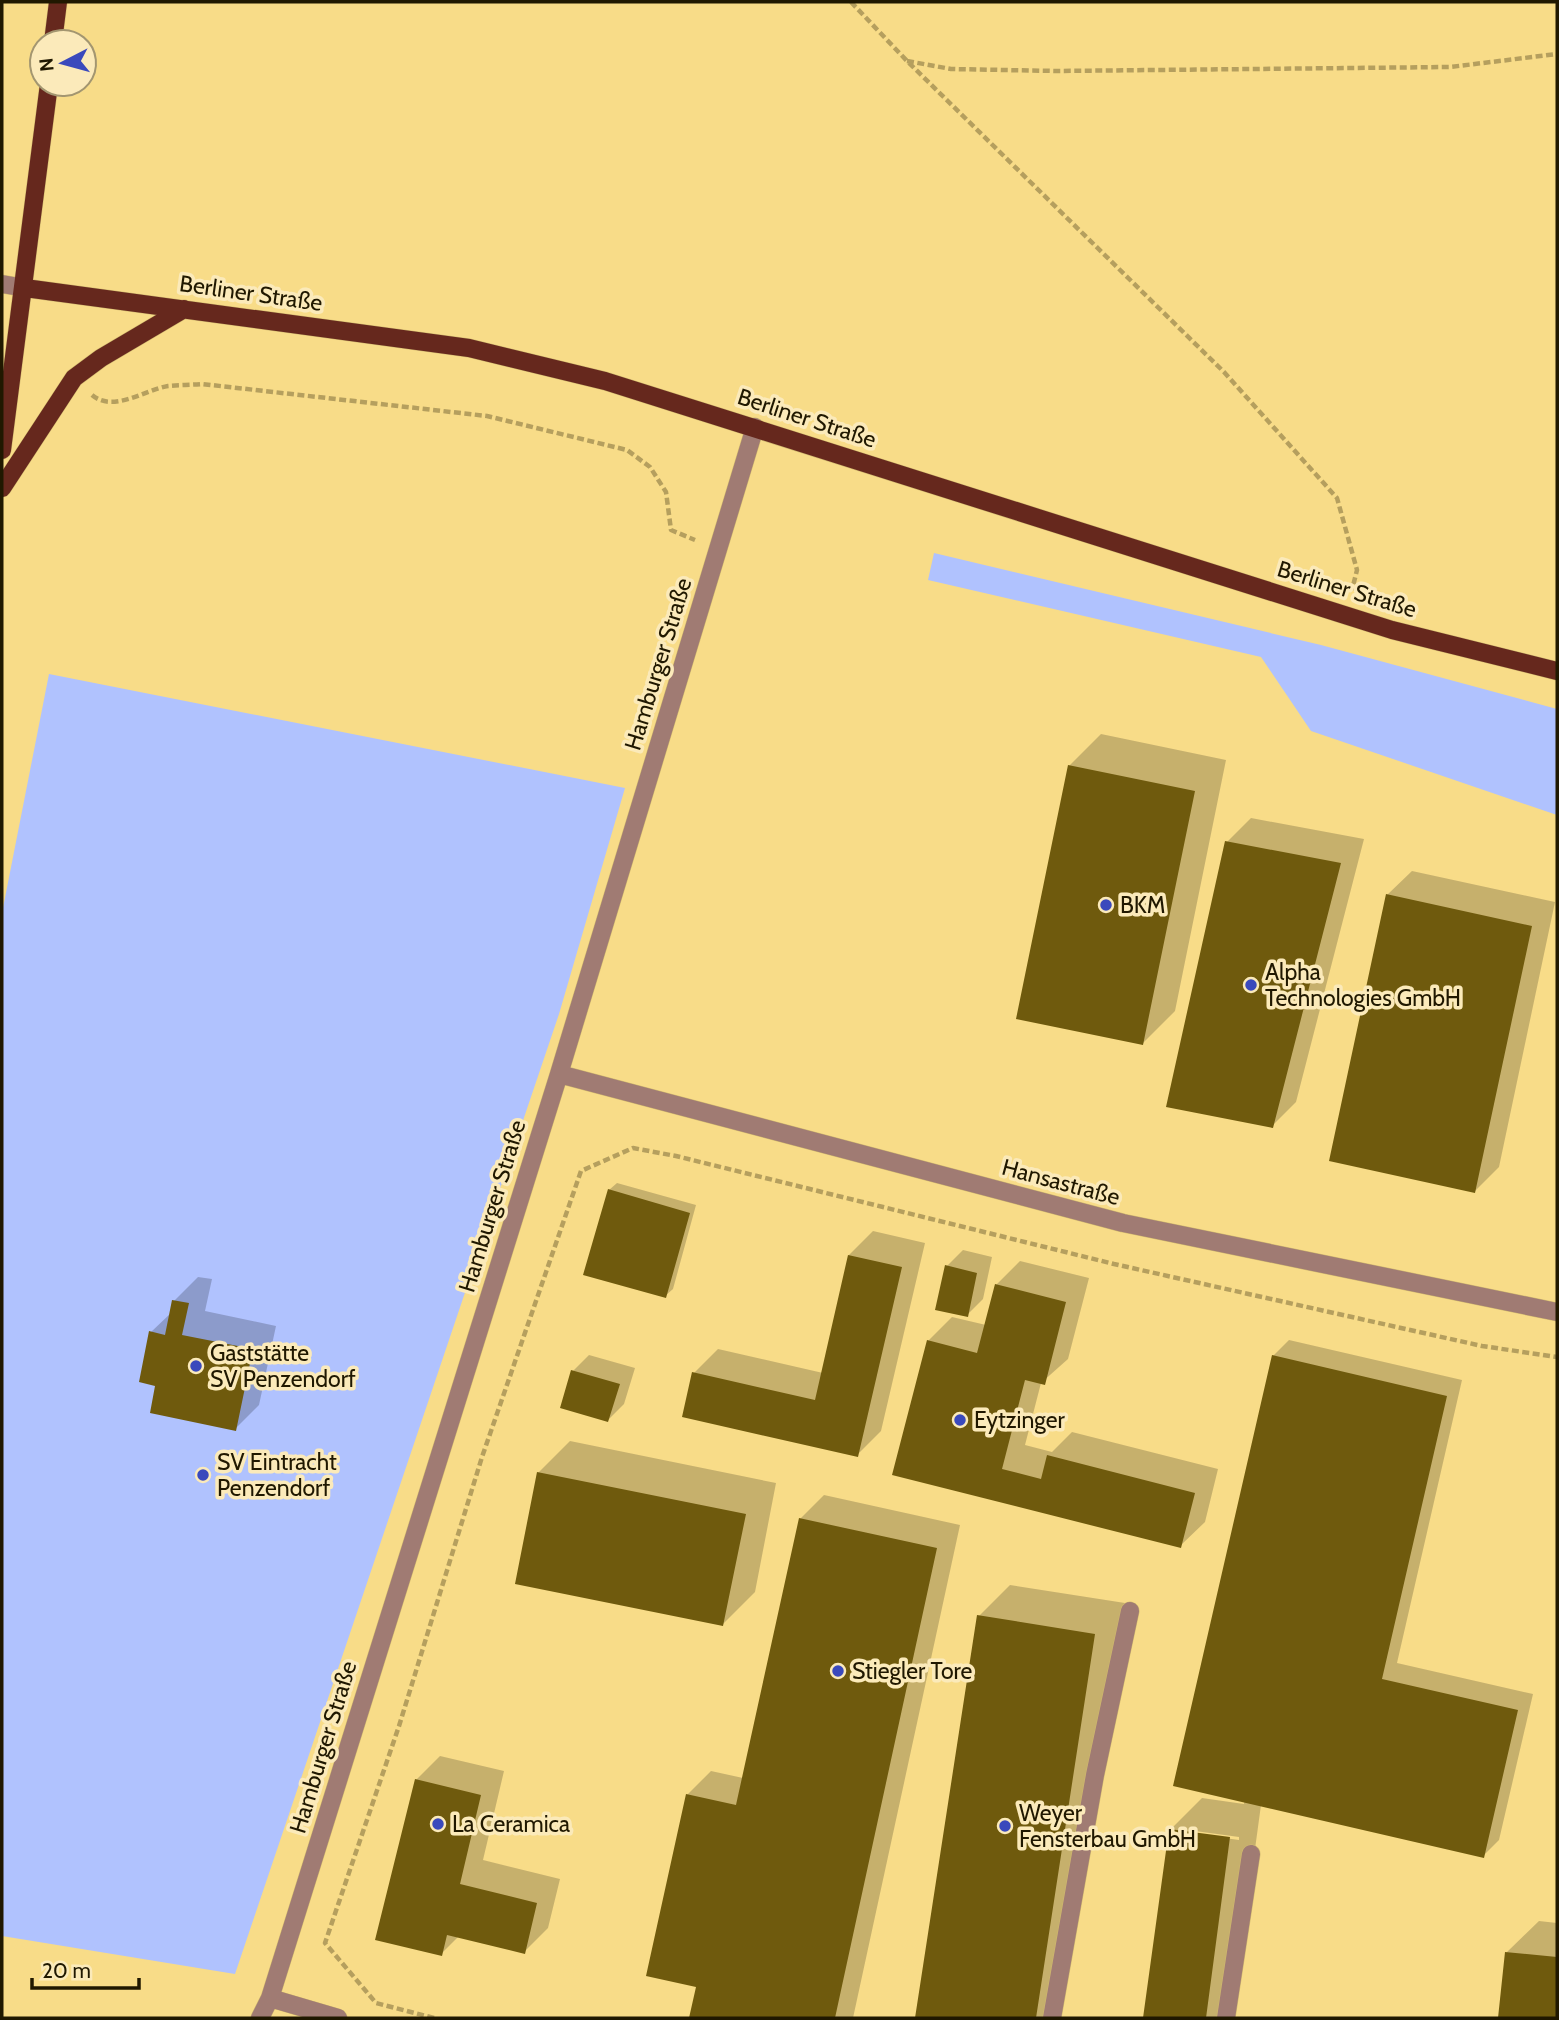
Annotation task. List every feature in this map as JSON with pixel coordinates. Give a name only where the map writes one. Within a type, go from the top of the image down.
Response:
[{"type":"main road","points":[[55,28],[58,2]]},
{"type":"main road","points":[[2,450],[25,288],[47,98]]},
{"type":"main road","name":"Berliner Straße","points":[[25,288],[469,348],[605,381],[1391,630],[1557,671]]},
{"type":"main road","points":[[2,488],[74,378],[101,358],[184,309]]},
{"type":"street","points":[[2,284],[25,288]]},
{"type":"street","name":"Hamburger Straße","points":[[260,2018],[270,1998],[559,1074],[755,427]]},
{"type":"street","name":"Hansastraße","points":[[559,1074],[1123,1223],[1557,1312]]},
{"type":"street","points":[[1052,2018],[1095,1775],[1130,1611]]},
{"type":"street","points":[[1226,2018],[1251,1854]]},
{"type":"street","points":[[270,1998],[338,2018]]},
{"type":"path","points":[[851,2],[907,61],[1224,372],[1337,498],[1357,570],[1346,616]]},
{"type":"path","points":[[907,61],[951,69],[978,70],[1422,68],[1557,54]]},
{"type":"path","points":[[74,378],[98,400],[114,402],[166,387],[202,384],[486,416],[627,450],[650,467],[666,492],[671,530],[718,550]]},
{"type":"path","points":[[434,2018],[376,2003],[324,1943],[399,1726],[482,1457],[581,1171],[633,1149],[676,1156],[1128,1267],[1482,1346],[1557,1357]]},
{"type":"shaded area","points":[[934,553],[1321,645],[1557,709],[1557,815],[1311,731],[1261,657],[928,580]]},
{"type":"shaded area","name":"SV Eintracht Penzendorf","points":[[49,674],[625,788],[559,1014],[235,1974],[2,1936],[2,913]]},
{"type":"building","name":"BKM","points":[[1068,765],[1195,791],[1143,1045],[1016,1019]]},
{"type":"building","name":"Alpha Technologies GmbH","points":[[1225,841],[1341,863],[1273,1128],[1166,1107]]},
{"type":"building","points":[[1386,894],[1532,926],[1475,1193],[1329,1161]]},
{"type":"building","points":[[608,1189],[690,1213],[666,1298],[583,1275]]},
{"type":"building","points":[[848,1255],[902,1267],[858,1457],[682,1417],[692,1372],[815,1400]]},
{"type":"building","points":[[945,1265],[977,1273],[968,1317],[935,1310]]},
{"type":"building","name":"Eytzinger","points":[[995,1284],[1066,1302],[1045,1385],[1025,1380],[1002,1469],[1041,1479],[1047,1455],[1195,1493],[1181,1548],[892,1475],[927,1340],[977,1353]]},
{"type":"building","name":"Gaststätte SV Penzendorf","points":[[172,1300],[189,1303],[182,1335],[253,1349],[236,1431],[150,1413],[155,1386],[139,1382],[149,1331],[165,1335]]},
{"type":"building","points":[[1272,1355],[1447,1396],[1382,1679],[1518,1710],[1484,1858],[1173,1786]]},
{"type":"building","points":[[571,1370],[620,1384],[608,1422],[560,1408]]},
{"type":"building","points":[[537,1472],[746,1514],[723,1626],[515,1584]]},
{"type":"building","name":"Stiegler Tore","points":[[799,1518],[937,1548],[835,2018],[689,2018],[696,1987],[646,1976],[686,1794],[736,1805]]},
{"type":"building","name":"Weyer Fensterbau GmbH","points":[[977,1615],[1095,1634],[1036,2018],[915,2018]]},
{"type":"building","points":[[415,1779],[481,1795],[460,1884],[537,1903],[525,1954],[447,1935],[442,1956],[375,1940]]},
{"type":"building","points":[[1169,1829],[1230,1837],[1206,2018],[1143,2018]]},
{"type":"building","points":[[1505,1952],[1557,1957],[1557,2018],[1498,2018]]},
{"type":"place","name":"BKM","points":[[1106,905]]},
{"type":"place","name":"Alpha Technologies GmbH","points":[[1251,985]]},
{"type":"place","name":"Gaststätte SV Penzendorf","points":[[196,1366]]},
{"type":"place","name":"Eytzinger","points":[[960,1420]]},
{"type":"place","name":"SV Eintracht Penzendorf","points":[[203,1475]]},
{"type":"place","name":"Stiegler Tore","points":[[838,1671]]},
{"type":"place","name":"La Ceramica","points":[[438,1824]]},
{"type":"place","name":"Weyer Fensterbau GmbH","points":[[1005,1826]]}]
